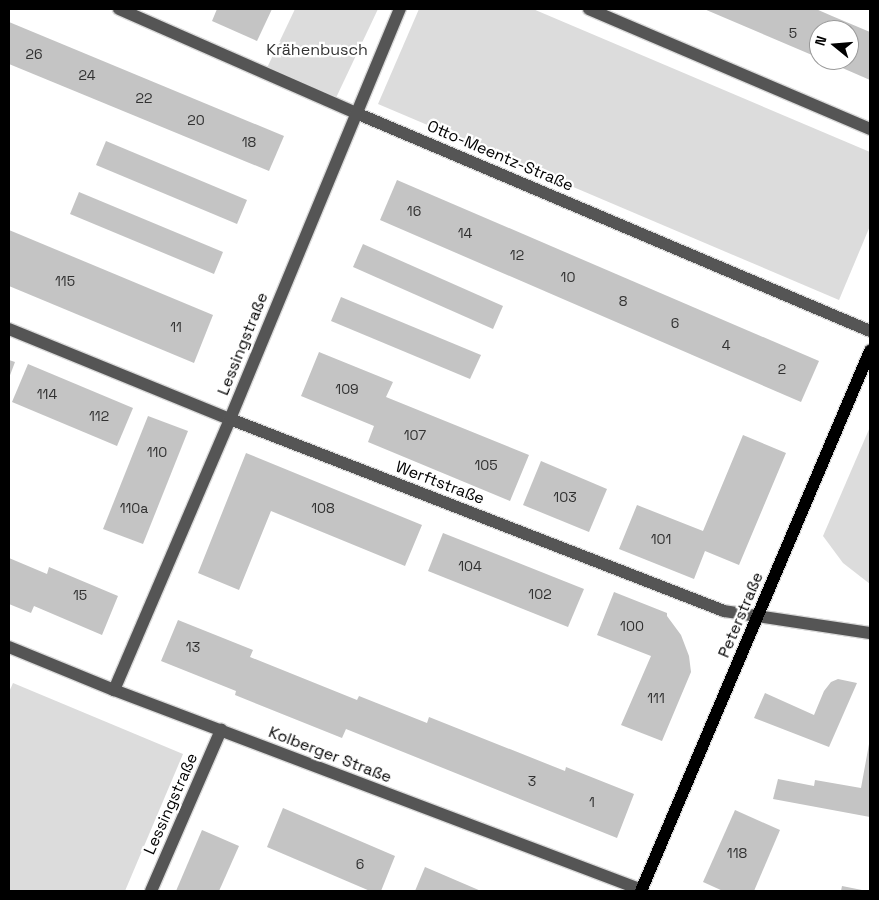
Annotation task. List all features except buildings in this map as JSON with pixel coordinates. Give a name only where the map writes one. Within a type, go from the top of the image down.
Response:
[{"type":"main road","name":"Peterstraße","points":[[641,890],[870,351]]},
{"type":"street","name":"Otto-Meentz-Straße","points":[[119,9],[356,113],[870,331]]},
{"type":"street","name":"Lessingstraße","points":[[114,690],[230,419],[400,9]]},
{"type":"street","points":[[589,9],[870,129]]},
{"type":"street","name":"Werftstraße","points":[[9,329],[230,419],[724,611],[870,633]]},
{"type":"street","name":"Kolberger Straße","points":[[9,647],[114,690],[641,890]]},
{"type":"street","name":"Lessingstraße","points":[[151,891],[221,730]]},
{"type":"green space","name":"Krähenbusch","points":[[295,9],[378,9],[334,102],[266,70]]},
{"type":"green space","points":[[419,9],[533,9],[870,152],[870,226],[839,300],[378,104]]},
{"type":"green space","points":[[870,427],[870,584],[843,563],[823,536]]},
{"type":"green space","points":[[13,683],[183,754],[125,891],[9,891],[9,692]]}]
